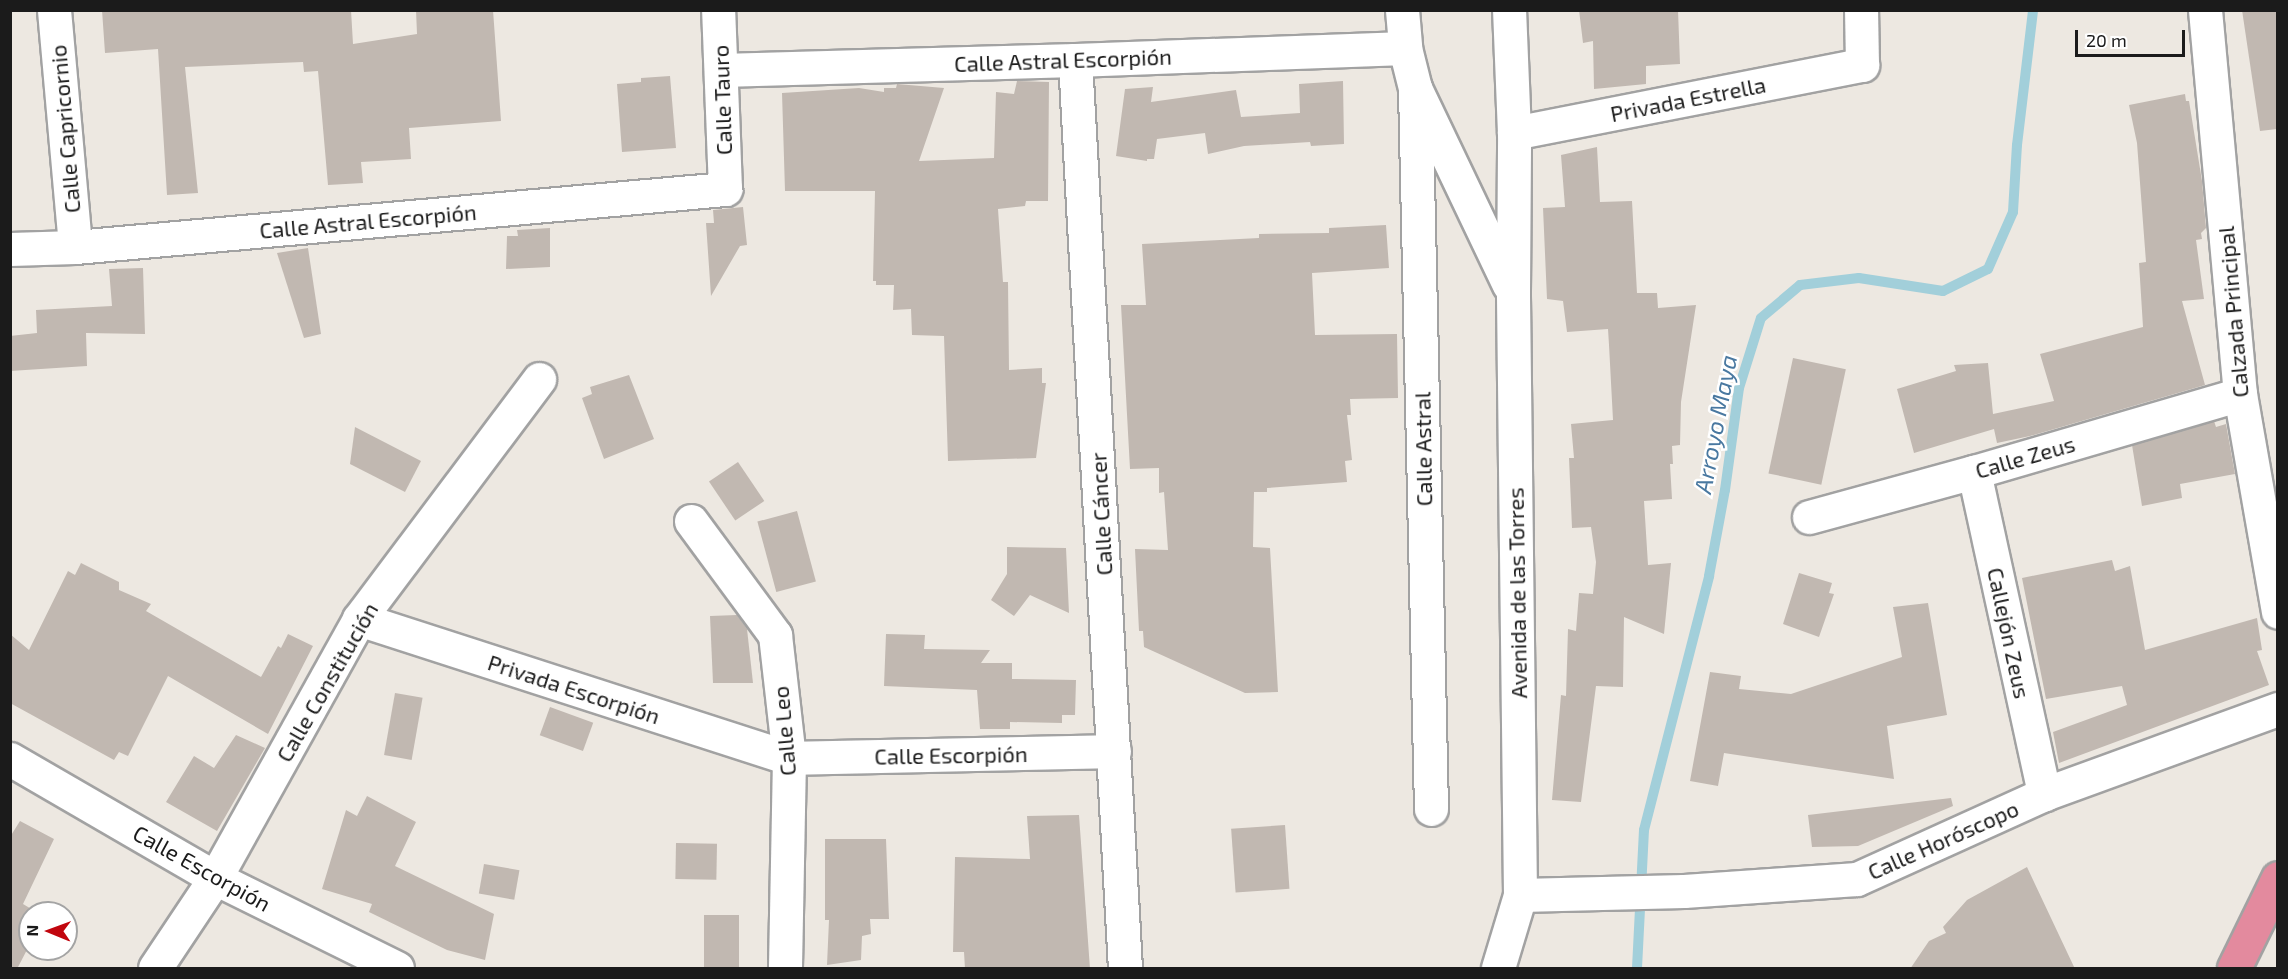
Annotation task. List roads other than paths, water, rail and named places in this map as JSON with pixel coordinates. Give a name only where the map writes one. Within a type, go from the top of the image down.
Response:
[{"type":"highway","points":[[2234,969],[2277,878]]},
{"type":"highway","points":[[2252,969],[2277,927]]},
{"type":"street","name":"Calle Capricornio","points":[[54,10],[75,246]]},
{"type":"street","name":"Calle Tauro","points":[[718,10],[725,189]]},
{"type":"street","name":"Avenida de las Torres","points":[[1402,10],[1405,48],[1415,88],[1513,292]]},
{"type":"street","name":"Avenida de las Torres","points":[[1498,969],[1520,895],[1513,292],[1514,132],[1509,10]]},
{"type":"street","name":"Privada Estrella","points":[[1514,132],[1862,65],[1861,10]]},
{"type":"street","name":"Calzada Principal","points":[[2205,10],[2240,393],[2277,612]]},
{"type":"street","name":"Calle Astral Escorpión","points":[[721,70],[1405,48]]},
{"type":"street","name":"Calle Cáncer","points":[[1075,60],[1125,969]]},
{"type":"street","name":"Calle Astral","points":[[1415,88],[1431,809]]},
{"type":"street","name":"Calle Astral Escorpión","points":[[10,249],[75,246],[725,189]]},
{"type":"street","name":"Calle Constitución","points":[[155,969],[215,879],[359,619],[539,379]]},
{"type":"street","name":"Calle Zeus","points":[[1809,517],[1974,472],[2240,393]]},
{"type":"street","name":"Callejón Zeus","points":[[1974,472],[2044,794]]},
{"type":"street","name":"Calle Leo","points":[[691,521],[775,635],[789,758],[785,969]]},
{"type":"street","name":"Privada Escorpión","points":[[359,619],[789,758]]},
{"type":"street","name":"Calle Horóscopo","points":[[1520,895],[1684,891],[1857,879],[2044,794],[2277,709]]},
{"type":"street","name":"Calle Escorpión","points":[[789,758],[1114,751]]},
{"type":"street","name":"Calle Escorpión","points":[[10,759],[215,879],[397,969]]},
{"type":"waterway","name":"Arroyo Maya","points":[[1637,968],[1644,830],[1709,576],[1725,490],[1739,388],[1761,318],[1800,285],[1859,278],[1943,291],[1988,269],[2013,212],[2017,145],[2033,10]]}]
